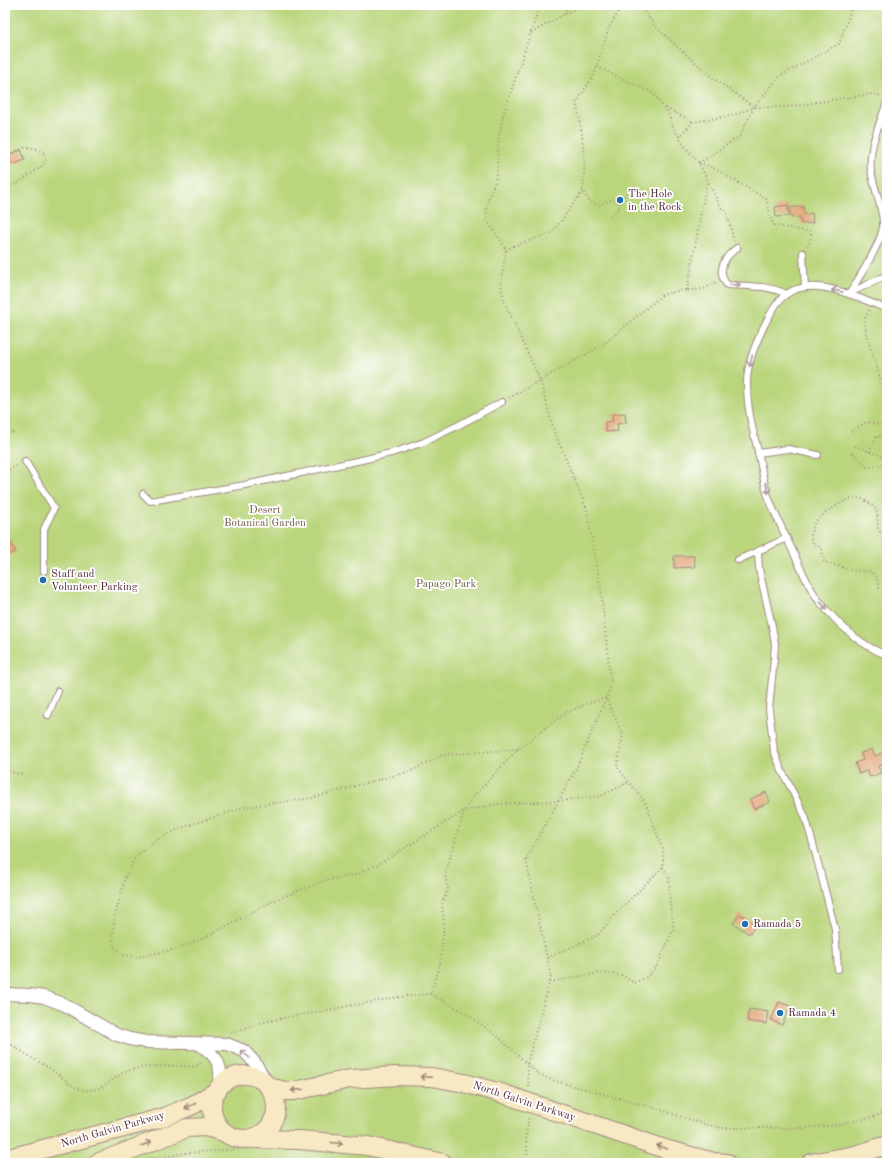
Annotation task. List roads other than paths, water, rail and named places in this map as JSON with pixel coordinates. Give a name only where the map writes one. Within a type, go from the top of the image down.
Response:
[{"type":"main road","points":[[246,1144],[266,1131],[272,1123],[276,1114],[276,1103],[273,1093],[260,1079],[242,1075],[232,1077],[224,1082],[217,1090],[212,1106],[217,1124],[224,1132],[246,1144],[299,1140],[368,1146],[443,1163]]},
{"type":"main road","name":"North Galvin Parkway","points":[[268,1086],[285,1091],[294,1091],[350,1079],[370,1077],[396,1076],[432,1078],[504,1094],[668,1150],[727,1163]]},
{"type":"main road","name":"North Galvin Parkway","points":[[5,1159],[162,1118],[193,1105],[217,1090]]},
{"type":"main road","name":"North Galvin Parkway","points":[[97,1163],[187,1128],[206,1127],[224,1132]]},
{"type":"main road","points":[[812,1163],[855,1155],[887,1145]]},
{"type":"street","points":[[5,994],[44,997],[62,1004],[117,1035],[130,1039],[146,1042],[227,1044],[244,1051],[254,1063],[268,1086]]},
{"type":"street","points":[[199,1044],[208,1050],[217,1060],[221,1074],[217,1090]]},
{"type":"lane","points":[[850,294],[874,250],[883,227],[871,170],[872,150],[876,132],[887,102]]},
{"type":"lane","points":[[737,248],[729,254],[721,268],[722,278],[727,285],[752,286],[777,290],[786,294]]},
{"type":"lane","points":[[803,253],[805,287]]},
{"type":"lane","points":[[850,294],[887,275]]},
{"type":"lane","points":[[887,309],[837,290],[805,287],[798,288],[786,294],[778,301],[754,347],[747,382],[749,417],[767,493],[806,580],[818,601],[843,626],[863,644],[887,655]]},
{"type":"lane","points":[[143,494],[150,501],[245,485],[381,456],[424,442],[502,402]]},
{"type":"lane","points":[[758,453],[788,449],[818,455]]},
{"type":"lane","points":[[25,461],[54,508]]},
{"type":"lane","points":[[54,508],[62,509]]},
{"type":"lane","points":[[44,571],[44,530],[54,508]]},
{"type":"lane","points":[[738,560],[787,538]]},
{"type":"lane","points":[[758,551],[759,569],[775,644],[769,709],[774,751],[782,771],[805,816],[835,929],[838,969]]},
{"type":"lane","points":[[48,716],[58,691]]},
{"type":"place","name":"The Hole in the Rock","points":[[620,200]]},
{"type":"place","name":"Staff and Volunteer Parking","points":[[43,580]]},
{"type":"place","name":"Ramada 5","points":[[745,924]]},
{"type":"place","name":"Ramada 4","points":[[780,1013]]},
{"type":"park label","name":"Desert Botanical Garden","points":[[265,516]]},
{"type":"park label","name":"Papago Park","points":[[446,584]]}]
